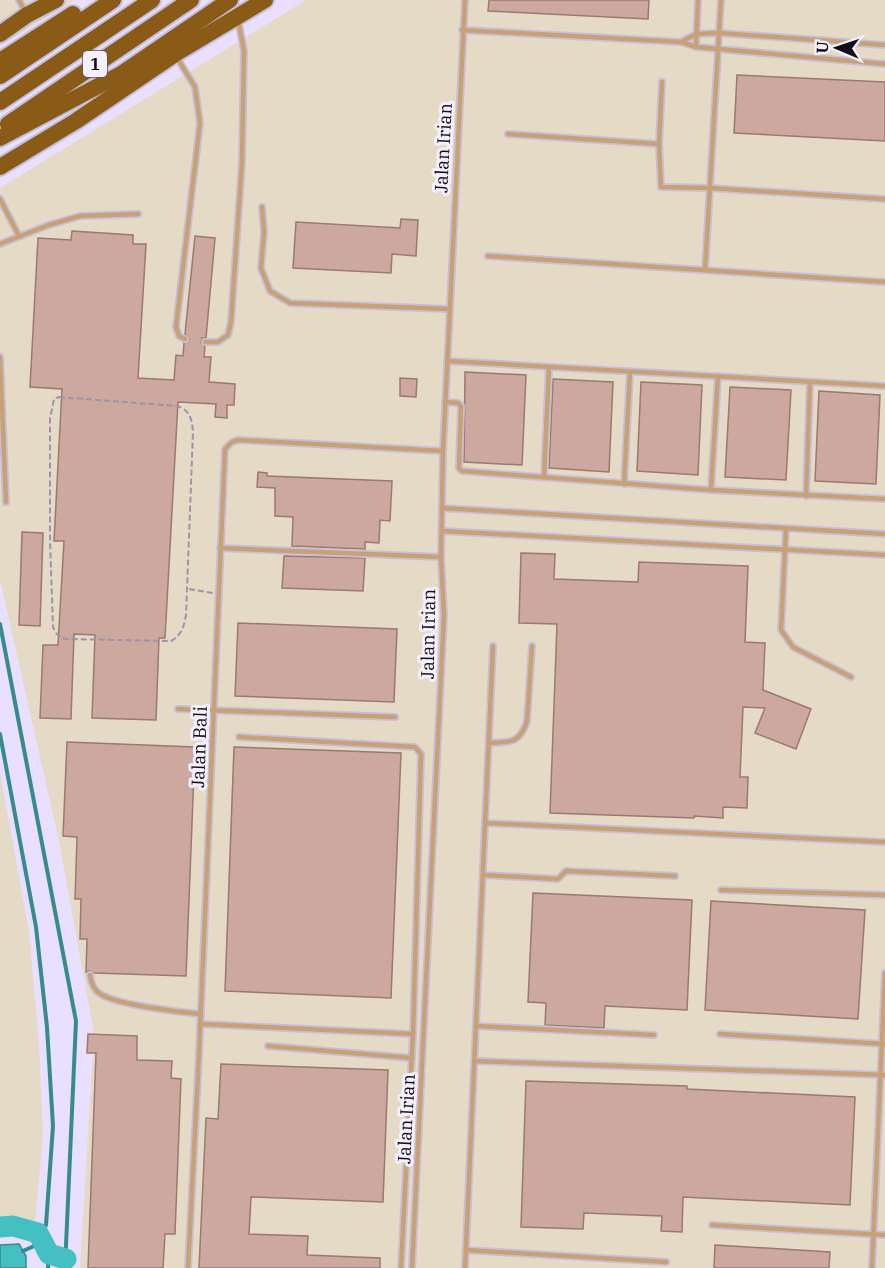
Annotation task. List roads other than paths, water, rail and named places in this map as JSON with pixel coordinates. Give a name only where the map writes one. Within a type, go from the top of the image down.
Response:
[{"type":"highway","points":[[0,34],[27,15],[56,0]]},
{"type":"highway","points":[[0,61],[95,0]]},
{"type":"highway","points":[[0,76],[113,0]]},
{"type":"highway","name":"1","points":[[0,102],[152,0]]},
{"type":"highway","name":"1","points":[[0,129],[191,0]]},
{"type":"highway","points":[[0,138],[121,74],[230,0]]},
{"type":"highway","points":[[0,167],[76,121],[175,54],[265,0]]},
{"type":"lane","points":[[19,0],[27,15]]},
{"type":"lane","name":"Jalan Irian","points":[[412,1268],[444,615],[441,557],[443,451],[465,0]]},
{"type":"lane","points":[[696,47],[698,0]]},
{"type":"lane","points":[[705,270],[721,0]]},
{"type":"lane","points":[[205,342],[218,342],[228,335],[231,322],[242,162],[244,51],[237,16]]},
{"type":"lane","points":[[462,30],[681,42],[696,47],[885,64]]},
{"type":"lane","points":[[681,42],[696,34],[719,33],[885,45]]},
{"type":"lane","points":[[175,54],[195,87],[200,115],[200,133],[177,327],[179,336],[185,339]]},
{"type":"lane","points":[[662,82],[659,144],[661,187],[885,199]]},
{"type":"lane","points":[[508,134],[659,144]]},
{"type":"lane","points":[[0,200],[19,236]]},
{"type":"lane","points":[[262,207],[264,232],[261,268],[270,291],[290,303],[449,309]]},
{"type":"lane","points":[[0,244],[80,216],[138,214]]},
{"type":"lane","points":[[488,256],[885,282]]},
{"type":"lane","points":[[0,357],[6,502]]},
{"type":"lane","points":[[447,361],[885,386]]},
{"type":"lane","points":[[544,477],[549,367]]},
{"type":"lane","points":[[624,484],[630,372]]},
{"type":"lane","points":[[711,489],[718,376]]},
{"type":"lane","points":[[806,496],[810,382]]},
{"type":"lane","points":[[445,402],[458,403],[461,406],[459,468],[462,471],[624,484],[885,499]]},
{"type":"lane","name":"Jalan Bali","points":[[188,1268],[201,1024],[225,449],[232,442],[238,441],[443,451]]},
{"type":"lane","points":[[442,508],[885,534]]},
{"type":"lane","points":[[786,529],[781,630],[793,647],[851,677]]},
{"type":"lane","points":[[442,531],[885,555]]},
{"type":"lane","points":[[220,548],[441,557]]},
{"type":"lane","points":[[465,1268],[493,646]]},
{"type":"lane","points":[[489,743],[513,741],[524,732],[527,721],[532,646]]},
{"type":"lane","points":[[178,709],[395,717]]},
{"type":"lane","points":[[239,737],[415,747],[421,754],[413,1034],[401,1268]]},
{"type":"lane","points":[[485,823],[885,842]]},
{"type":"lane","points":[[483,875],[558,879],[566,871],[675,876]]},
{"type":"lane","points":[[721,890],[885,895]]},
{"type":"lane","points":[[872,1268],[883,1075],[885,972]]},
{"type":"lane","points":[[90,975],[92,986],[110,998],[201,1014]]},
{"type":"lane","points":[[201,1024],[413,1034]]},
{"type":"lane","points":[[476,1026],[654,1035]]},
{"type":"lane","points":[[720,1034],[883,1044]]},
{"type":"lane","points":[[268,1046],[412,1058]]},
{"type":"lane","points":[[474,1061],[883,1075]]},
{"type":"lane","points":[[711,1225],[885,1235]]},
{"type":"lane","points":[[466,1250],[666,1262]]},
{"type":"waterway","points":[[0,624],[76,1021],[65,1268]]},
{"type":"waterway","points":[[0,734],[36,927],[47,1027],[53,1126],[46,1225],[38,1233]]},
{"type":"waterway","points":[[0,1227],[13,1226],[38,1233],[49,1254],[66,1259]]},
{"type":"waterway","points":[[23,1251],[43,1242]]},
{"type":"waterway","points":[[48,1268],[49,1254]]}]
